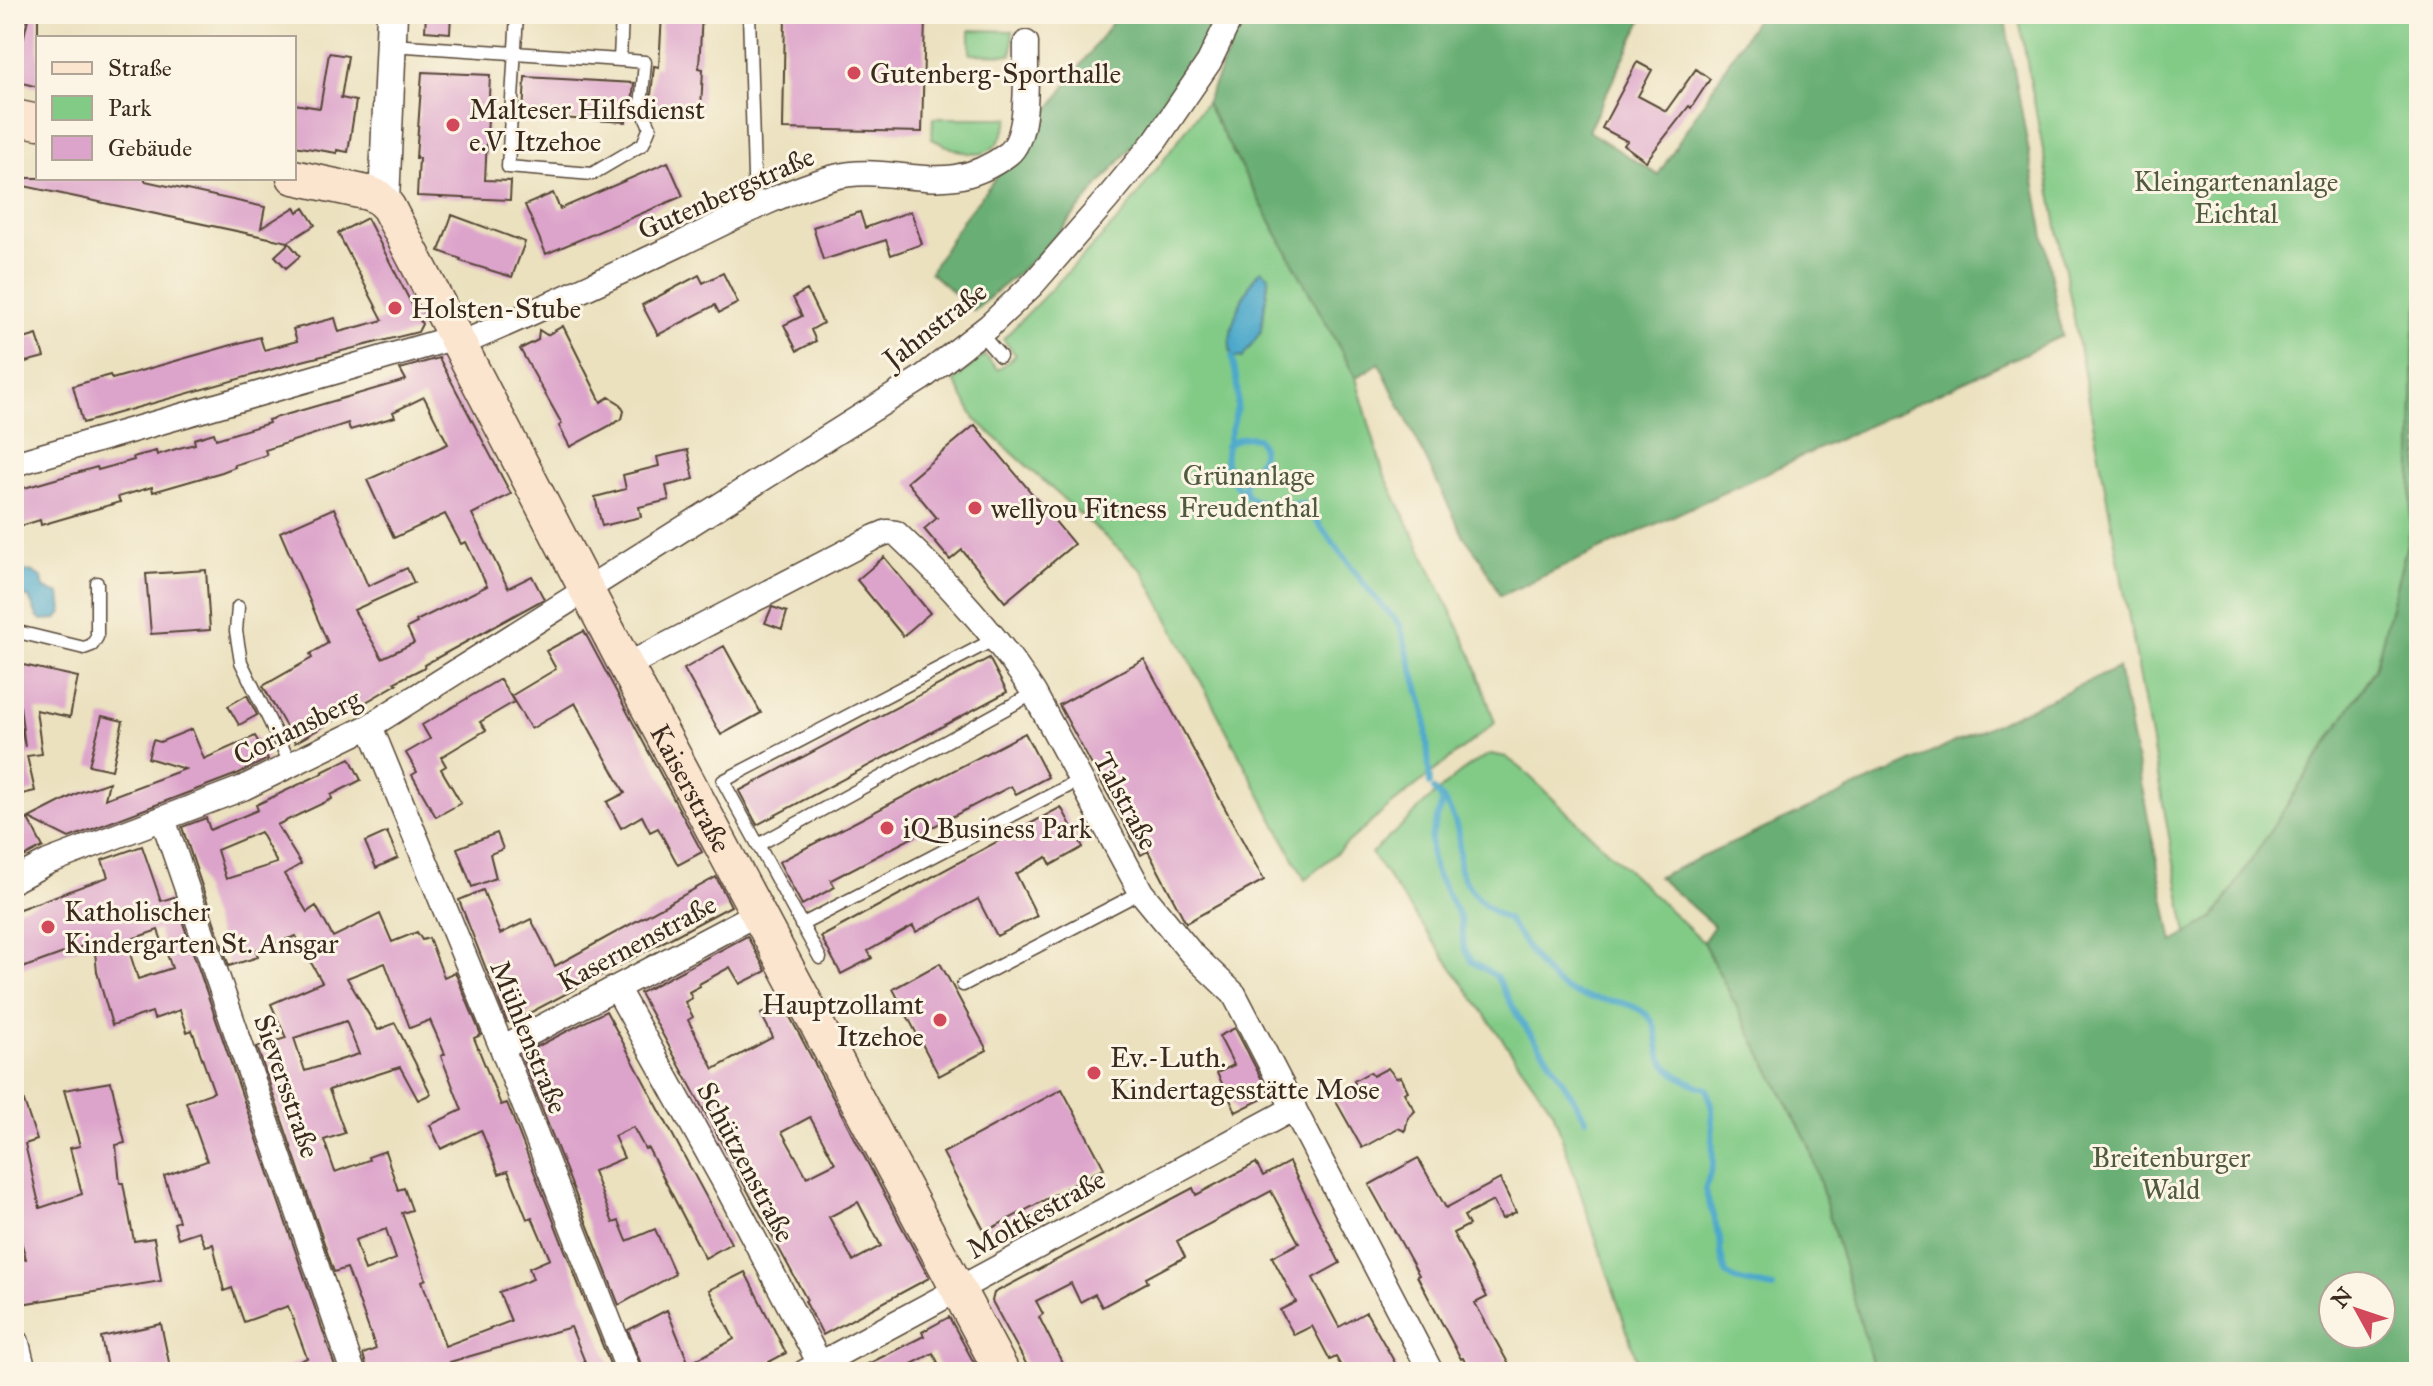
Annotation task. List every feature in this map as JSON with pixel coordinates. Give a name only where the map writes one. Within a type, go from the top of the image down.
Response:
[{"type":"main road","points":[[14,117],[36,122]]},
{"type":"main road","points":[[296,177],[368,193],[384,202]]},
{"type":"main road","name":"Kaiserstraße","points":[[384,202],[626,666],[1002,1372]]},
{"type":"street","points":[[384,202],[392,14]]},
{"type":"street","name":"Jahnstraße","points":[[587,590],[922,378],[980,333],[1032,285],[1155,141],[1209,62],[1232,14]]},
{"type":"street","name":"Gutenbergstraße","points":[[14,464],[458,340],[557,303],[755,208],[834,177],[854,174],[942,180],[974,172],[1008,154],[1021,134],[1026,43]]},
{"type":"street","name":"Talstraße","points":[[626,666],[887,532],[896,533],[995,639],[1034,693],[1141,892],[1192,954],[1234,994],[1431,1372]]},
{"type":"street","name":"Coriansberg","points":[[14,880],[48,862],[243,788],[370,726],[587,590]]},
{"type":"street","name":"Mühlenstraße","points":[[370,726],[502,1048],[629,1372]]},
{"type":"street","name":"Sieversstraße","points":[[163,819],[353,1372]]},
{"type":"street","name":"Kasernenstraße","points":[[502,1048],[758,913]]},
{"type":"street","name":"Schützenstraße","points":[[617,989],[727,1187],[812,1368]]},
{"type":"street","name":"Moltkestraße","points":[[812,1368],[1294,1108]]},
{"type":"street","points":[[14,1343],[21,1372]]},
{"type":"lane","points":[[391,45],[515,53],[620,60],[645,62],[641,107],[650,127],[643,144],[592,174],[508,167],[515,53],[517,14]]},
{"type":"lane","points":[[620,60],[622,14]]},
{"type":"lane","points":[[749,14],[755,208]]},
{"type":"lane","points":[[980,333],[1000,356]]},
{"type":"lane","points":[[14,631],[84,648],[92,645],[97,637],[97,583]]},
{"type":"lane","points":[[238,607],[236,631],[241,662],[291,765]]},
{"type":"lane","points":[[820,958],[723,781],[995,639]]},
{"type":"lane","points":[[758,845],[1034,693]]},
{"type":"lane","points":[[801,925],[1080,780]]},
{"type":"lane","points":[[963,985],[1141,892]]},
{"type":"green space","points":[[956,14],[1111,14],[1109,20],[1050,20]]},
{"type":"green space","points":[[1115,14],[1215,14],[1198,52],[1141,136],[1044,250],[974,311],[930,272],[964,218],[1039,123],[1111,24]]},
{"type":"green space","points":[[1245,14],[1645,14],[1588,131],[1658,175],[1759,14],[2004,14],[2062,336],[1500,596],[1481,559],[1463,535],[1379,363],[1356,378],[1206,103]]},
{"type":"green space","name":"Kleingartenanlage Eichtal","points":[[2018,14],[2419,14],[2419,304],[2414,331],[2411,529],[2375,669],[2214,918],[2187,934]]},
{"type":"green space","points":[[970,30],[1013,31],[1012,55],[970,54]]},
{"type":"green space","name":"Grünanlage Freudenthal","points":[[1206,103],[1356,378],[1383,472],[1471,653],[1495,723],[1384,811],[1305,880],[1143,571],[975,419],[954,381],[984,355],[998,370],[1016,355],[1003,339],[1121,217]],"holes":[[[1269,276],[1261,331],[1241,358]]]},
{"type":"green space","points":[[933,118],[1009,118],[997,144],[980,154],[958,150],[932,139]]},
{"type":"green space","name":"Breitenburger Wald","points":[[2419,304],[2419,1372],[1875,1372],[1809,1145],[1703,942],[1714,926],[1658,877],[2118,668],[2173,942],[2214,918],[2375,669],[2411,529],[2414,331]]},
{"type":"green space","points":[[1491,754],[1506,757],[1522,769],[1703,942],[1809,1145],[1875,1372],[1641,1372],[1553,1111],[1371,853],[1459,773]]},
{"type":"water","points":[[1261,270],[1269,276],[1261,331],[1242,358],[1232,357],[1230,337],[1237,311],[1248,287]]},
{"type":"water","points":[[25,571],[42,578],[44,589],[60,594],[62,612],[57,619],[42,620],[29,597],[17,596],[15,582]]},
{"type":"building","points":[[29,14],[38,14],[36,86],[14,81]]},
{"type":"building","points":[[426,14],[451,14],[450,33],[425,31]]},
{"type":"building","points":[[662,14],[702,14],[699,68],[703,69],[701,109],[650,105],[654,66],[659,67]]},
{"type":"building","name":"Gutenberg-Sporthalle","points":[[785,14],[925,18],[922,132],[783,129]]},
{"type":"building","points":[[329,53],[348,56],[341,98],[356,101],[348,152],[296,146],[296,104],[320,108]]},
{"type":"building","points":[[1637,62],[1652,70],[1638,96],[1666,111],[1696,69],[1710,79],[1691,108],[1689,106],[1646,161],[1624,145],[1627,141],[1602,128]]},
{"type":"building","name":"Malteser Hilfsdienst e.V. Itzehoe","points":[[422,72],[490,75],[485,180],[511,181],[510,200],[417,196],[419,158],[416,158]]},
{"type":"building","points":[[525,77],[634,83],[632,105],[627,105],[626,122],[523,116]]},
{"type":"building","points":[[668,162],[683,196],[546,254],[525,205],[553,193],[560,209]]},
{"type":"building","points":[[25,178],[145,180],[265,207],[261,228],[295,207],[298,212],[304,208],[315,225],[288,242],[24,186]]},
{"type":"building","points":[[911,211],[922,244],[891,255],[886,240],[823,260],[813,227],[860,212],[865,228]]},
{"type":"building","points":[[452,215],[525,242],[512,277],[439,251]]},
{"type":"building","points":[[367,218],[422,324],[418,332],[302,361],[83,423],[73,386],[110,375],[112,379],[260,337],[264,350],[297,341],[293,329],[335,318],[339,332],[383,320],[338,233]]},
{"type":"building","points":[[289,243],[300,256],[286,268],[275,256]]},
{"type":"building","points":[[723,273],[738,303],[719,313],[715,305],[658,335],[642,305],[699,275],[703,283]]},
{"type":"building","points":[[807,290],[823,323],[811,330],[816,341],[797,351],[784,325],[802,316],[793,298]]},
{"type":"building","points":[[563,326],[601,402],[609,397],[619,403],[624,411],[622,419],[570,447],[559,426],[562,424],[520,349],[538,340],[539,330],[547,335]]},
{"type":"building","points":[[37,335],[44,357],[14,365],[14,342]]},
{"type":"building","points":[[439,358],[511,494],[472,514],[508,588],[532,576],[544,599],[424,665],[295,743],[263,686],[312,658],[310,654],[328,643],[280,532],[334,508],[368,586],[407,568],[414,583],[354,610],[382,658],[414,643],[407,628],[416,621],[487,586],[466,542],[461,544],[445,514],[394,538],[367,480],[448,444],[424,397],[393,412],[395,417],[350,430],[348,423],[265,450],[267,455],[222,472],[153,492],[152,487],[118,497],[120,502],[41,525],[40,520],[14,528],[14,491],[97,467],[98,470],[134,460],[133,457],[156,451],[157,455],[195,444],[194,439],[214,433],[216,439],[269,423],[268,420],[406,380],[400,369]]},
{"type":"building","points":[[975,425],[1074,544],[1005,602],[962,550],[950,560],[924,529],[937,518],[907,482]]},
{"type":"building","points":[[688,450],[694,479],[666,486],[669,500],[639,507],[641,517],[602,526],[595,497],[626,489],[623,475],[659,466],[657,457]]},
{"type":"building","points":[[884,557],[930,613],[903,636],[857,580]]},
{"type":"building","points":[[206,570],[210,630],[151,634],[146,574]]},
{"type":"building","points":[[772,607],[787,612],[782,629],[765,623]]},
{"type":"building","points":[[584,631],[702,852],[678,865],[658,828],[650,832],[642,816],[621,828],[607,802],[625,793],[575,703],[531,729],[511,696],[556,669],[546,651]]},
{"type":"building","points":[[724,646],[761,713],[721,735],[684,669]]},
{"type":"building","points":[[989,658],[1007,692],[757,825],[739,791]]},
{"type":"building","points":[[1144,659],[1264,880],[1186,923],[1148,851],[1141,855],[1059,705]]},
{"type":"building","points":[[14,663],[78,677],[70,717],[36,710],[42,754],[27,756],[35,791],[14,796],[14,729],[21,728],[25,747],[20,706],[14,705]]},
{"type":"building","points":[[500,679],[514,702],[480,722],[486,730],[441,757],[446,766],[441,769],[461,803],[436,817],[412,775],[417,772],[406,753],[430,739],[422,725]]},
{"type":"building","points":[[247,695],[257,715],[239,725],[228,706]]},
{"type":"building","points":[[102,716],[123,721],[112,770],[89,765]]},
{"type":"building","points":[[192,729],[204,759],[255,736],[268,759],[237,774],[69,838],[29,818],[78,793],[109,782],[105,799],[185,769],[148,758],[153,740],[160,742]]},
{"type":"building","name":"iQ Business Park","points":[[1025,733],[1048,777],[1016,794],[1011,786],[831,880],[835,887],[802,905],[779,862]]},
{"type":"building","points":[[350,758],[361,780],[331,795],[332,799],[277,825],[301,864],[284,874],[307,912],[316,906],[333,937],[380,914],[392,942],[417,932],[422,940],[429,938],[444,977],[455,972],[481,1035],[474,1038],[501,1105],[507,1103],[613,1372],[589,1372],[571,1327],[450,1362],[454,1372],[368,1372],[363,1354],[376,1349],[347,1268],[334,1272],[257,1047],[286,1038],[271,1004],[322,982],[296,936],[256,950],[258,957],[229,966],[182,827],[206,818],[210,830],[258,810],[256,805]],"holes":[[[260,832],[277,863],[226,879],[217,850]],[[385,963],[410,1028],[430,1020],[445,1054],[441,1056],[462,1110],[430,1125],[441,1149],[481,1130],[499,1174],[508,1171],[527,1219],[532,1217],[550,1259],[529,1268],[533,1279],[499,1292],[511,1321],[445,1346],[422,1281],[426,1279],[402,1213],[412,1210],[404,1188],[398,1190],[385,1151],[335,1172],[324,1140],[345,1133],[329,1090],[400,1067],[418,1100],[431,1094],[395,1023],[378,1030],[347,978]],[[346,1021],[359,1054],[305,1071],[294,1038]],[[386,1229],[396,1259],[365,1271],[355,1240]]]},
{"type":"building","points":[[1061,807],[1083,847],[1051,865],[1047,857],[1016,874],[1037,916],[997,936],[978,899],[916,932],[913,926],[868,951],[872,958],[841,974],[821,937]]},
{"type":"building","points":[[28,819],[43,847],[14,862],[14,826]]},
{"type":"building","points":[[387,832],[398,858],[376,868],[365,842]]},
{"type":"building","points":[[497,833],[503,849],[490,854],[496,878],[472,887],[457,848]]},
{"type":"building","points":[[142,846],[161,901],[174,897],[337,1372],[275,1372],[307,1358],[288,1306],[244,1322],[232,1288],[224,1291],[213,1244],[205,1246],[199,1231],[178,1238],[174,1223],[179,1221],[164,1176],[207,1161],[186,1102],[214,1092],[192,1030],[187,1032],[180,1010],[154,1019],[152,1012],[112,1025],[97,972],[94,942],[14,971],[14,911],[108,877],[102,860]],"holes":[[[158,930],[172,968],[138,979],[126,941]]]},
{"type":"building","points":[[716,877],[731,906],[511,1023],[507,1022],[459,900],[483,890],[500,934],[531,919],[555,966]]},
{"type":"building","points":[[747,936],[766,971],[740,984],[730,967],[699,984],[689,992],[692,998],[685,1002],[693,1017],[688,1020],[714,1069],[773,1037],[761,1014],[782,1002],[929,1278],[823,1335],[807,1300],[640,993]],"holes":[[[810,1117],[835,1163],[807,1177],[782,1132]],[[858,1202],[881,1246],[853,1261],[829,1217]]]},
{"type":"building","name":"Hauptzollamt Itzehoe","points":[[940,963],[987,1050],[939,1076],[893,989]]},
{"type":"building","points":[[606,1011],[731,1243],[705,1258],[648,1148],[645,1149],[633,1127],[614,1136],[624,1158],[593,1171],[613,1223],[619,1221],[627,1241],[655,1229],[675,1274],[619,1305],[522,1058],[523,1054]]},
{"type":"building","points":[[1235,1028],[1270,1095],[1236,1112],[1217,1073],[1234,1065],[1219,1036]]},
{"type":"building","points":[[1388,1068],[1396,1078],[1401,1077],[1408,1091],[1404,1093],[1415,1111],[1408,1118],[1405,1131],[1398,1128],[1362,1148],[1334,1098],[1356,1086],[1354,1081],[1370,1072],[1373,1076]]},
{"type":"building","points":[[17,1081],[37,1140],[25,1144],[40,1208],[82,1194],[70,1148],[80,1146],[64,1090],[111,1082],[125,1143],[116,1145],[120,1183],[123,1183],[134,1241],[154,1238],[161,1281],[21,1304],[14,1261],[26,1259],[14,1216],[14,1082]]},
{"type":"building","points":[[1062,1089],[1104,1168],[985,1232],[943,1153]]},
{"type":"building","points":[[1418,1158],[1446,1208],[1500,1179],[1516,1212],[1502,1219],[1493,1201],[1464,1216],[1469,1225],[1453,1233],[1487,1297],[1475,1303],[1513,1372],[1470,1372],[1369,1185]]},
{"type":"building","points":[[1289,1162],[1340,1263],[1313,1278],[1339,1327],[1366,1312],[1398,1368],[1390,1372],[1344,1372],[1336,1357],[1330,1360],[1312,1326],[1294,1335],[1280,1310],[1296,1302],[1272,1257],[1299,1243],[1271,1191],[1177,1241],[1185,1257],[1102,1307],[1095,1294],[1080,1302],[1071,1283],[1036,1301],[1043,1314],[1039,1317],[1067,1372],[1048,1372],[1044,1364],[1030,1371],[992,1301],[994,1293],[1193,1188],[1196,1195],[1256,1163],[1263,1176]]},
{"type":"building","points":[[745,1272],[786,1353],[750,1372],[644,1372],[628,1330],[667,1310],[689,1364],[734,1339],[709,1290]]},
{"type":"building","points":[[949,1317],[979,1372],[943,1372],[933,1353],[904,1368],[906,1372],[852,1372],[924,1336],[922,1332]]},
{"type":"building","points":[[161,1324],[171,1372],[108,1372],[101,1337]]},
{"type":"waterway","points":[[1232,357],[1238,400],[1227,446],[1229,474],[1240,490],[1252,499],[1270,504],[1304,504],[1311,513]]},
{"type":"waterway","points":[[1226,446],[1248,437],[1257,438],[1261,444],[1259,461],[1244,484],[1246,496]]},
{"type":"waterway","points":[[1316,520],[1371,593],[1400,625],[1425,713],[1430,784]]},
{"type":"waterway","points":[[1434,790],[1445,802],[1455,822],[1459,837],[1459,867],[1467,885],[1486,905],[1507,919],[1542,969],[1571,992],[1618,1002],[1646,1014],[1655,1027],[1660,1054],[1667,1067],[1707,1089],[1712,1109],[1713,1164],[1705,1190],[1720,1238],[1726,1274],[1735,1280],[1773,1288]]},
{"type":"waterway","points":[[1443,799],[1431,838],[1431,855],[1435,871],[1461,920],[1464,948],[1472,962],[1496,976],[1520,1020],[1549,1059],[1586,1119]]},
{"type":"place","name":"Gutenberg-Sporthalle","points":[[854,73]]},
{"type":"place","name":"Malteser Hilfsdienst e.V. Itzehoe","points":[[453,125]]},
{"type":"place","name":"Holsten-Stube","points":[[395,308]]},
{"type":"place","name":"wellyou Fitness","points":[[975,508]]},
{"type":"place","name":"iQ Business Park","points":[[887,828]]},
{"type":"place","name":"Katholischer Kindergarten St. Ansgar","points":[[48,927]]},
{"type":"place","name":"Hauptzollamt Itzehoe","points":[[940,1020]]},
{"type":"place","name":"Ev.-Luth. Kindertagesstätte Mose","points":[[1094,1073]]}]
